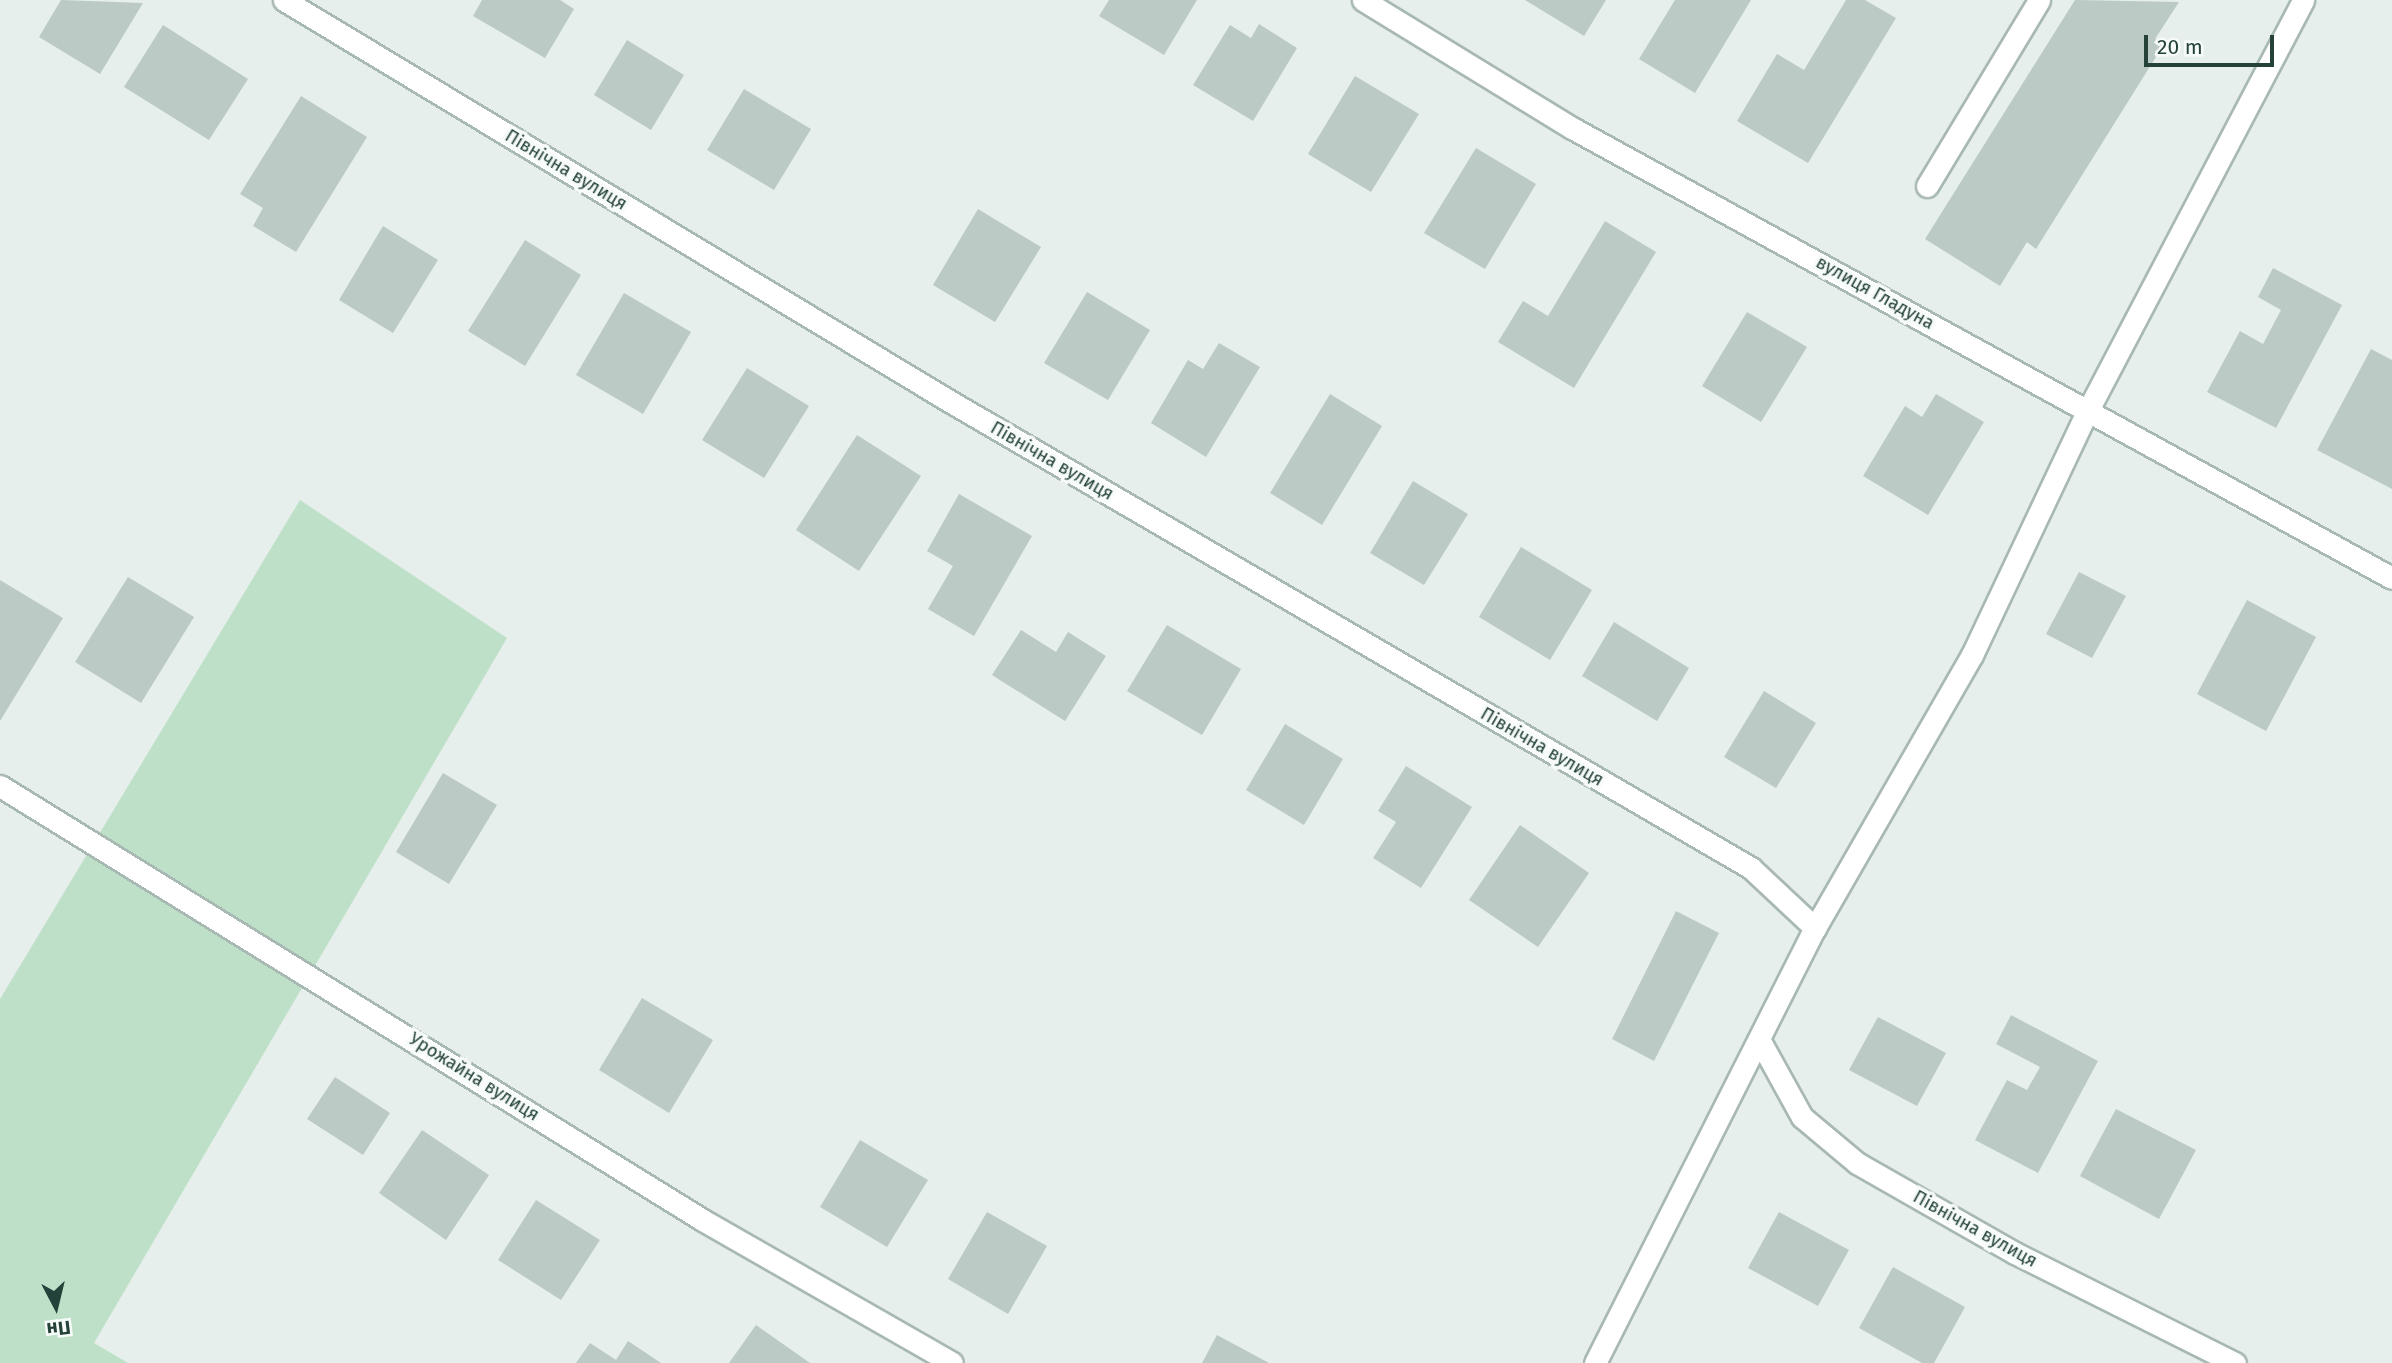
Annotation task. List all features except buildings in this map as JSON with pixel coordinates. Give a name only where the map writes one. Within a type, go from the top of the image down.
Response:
[{"type":"street","name":"Північна вулиця","points":[[284,0],[951,402],[1751,868],[1815,928]]},
{"type":"street","name":"вулиця Гладуна","points":[[1363,0],[1572,128],[2392,578]]},
{"type":"street","points":[[1927,186],[2039,0]]},
{"type":"street","points":[[1595,1363],[1815,928],[1972,655],[2088,410],[2303,0]]},
{"type":"street","name":"Урожайна вулиця","points":[[0,786],[701,1219],[952,1363]]},
{"type":"street","name":"Північна вулиця","points":[[1760,1041],[1802,1117],[1857,1163],[2015,1252],[2235,1363]]},
{"type":"green space","points":[[300,500],[507,638],[94,1343],[128,1363],[0,1363],[0,999]]}]
